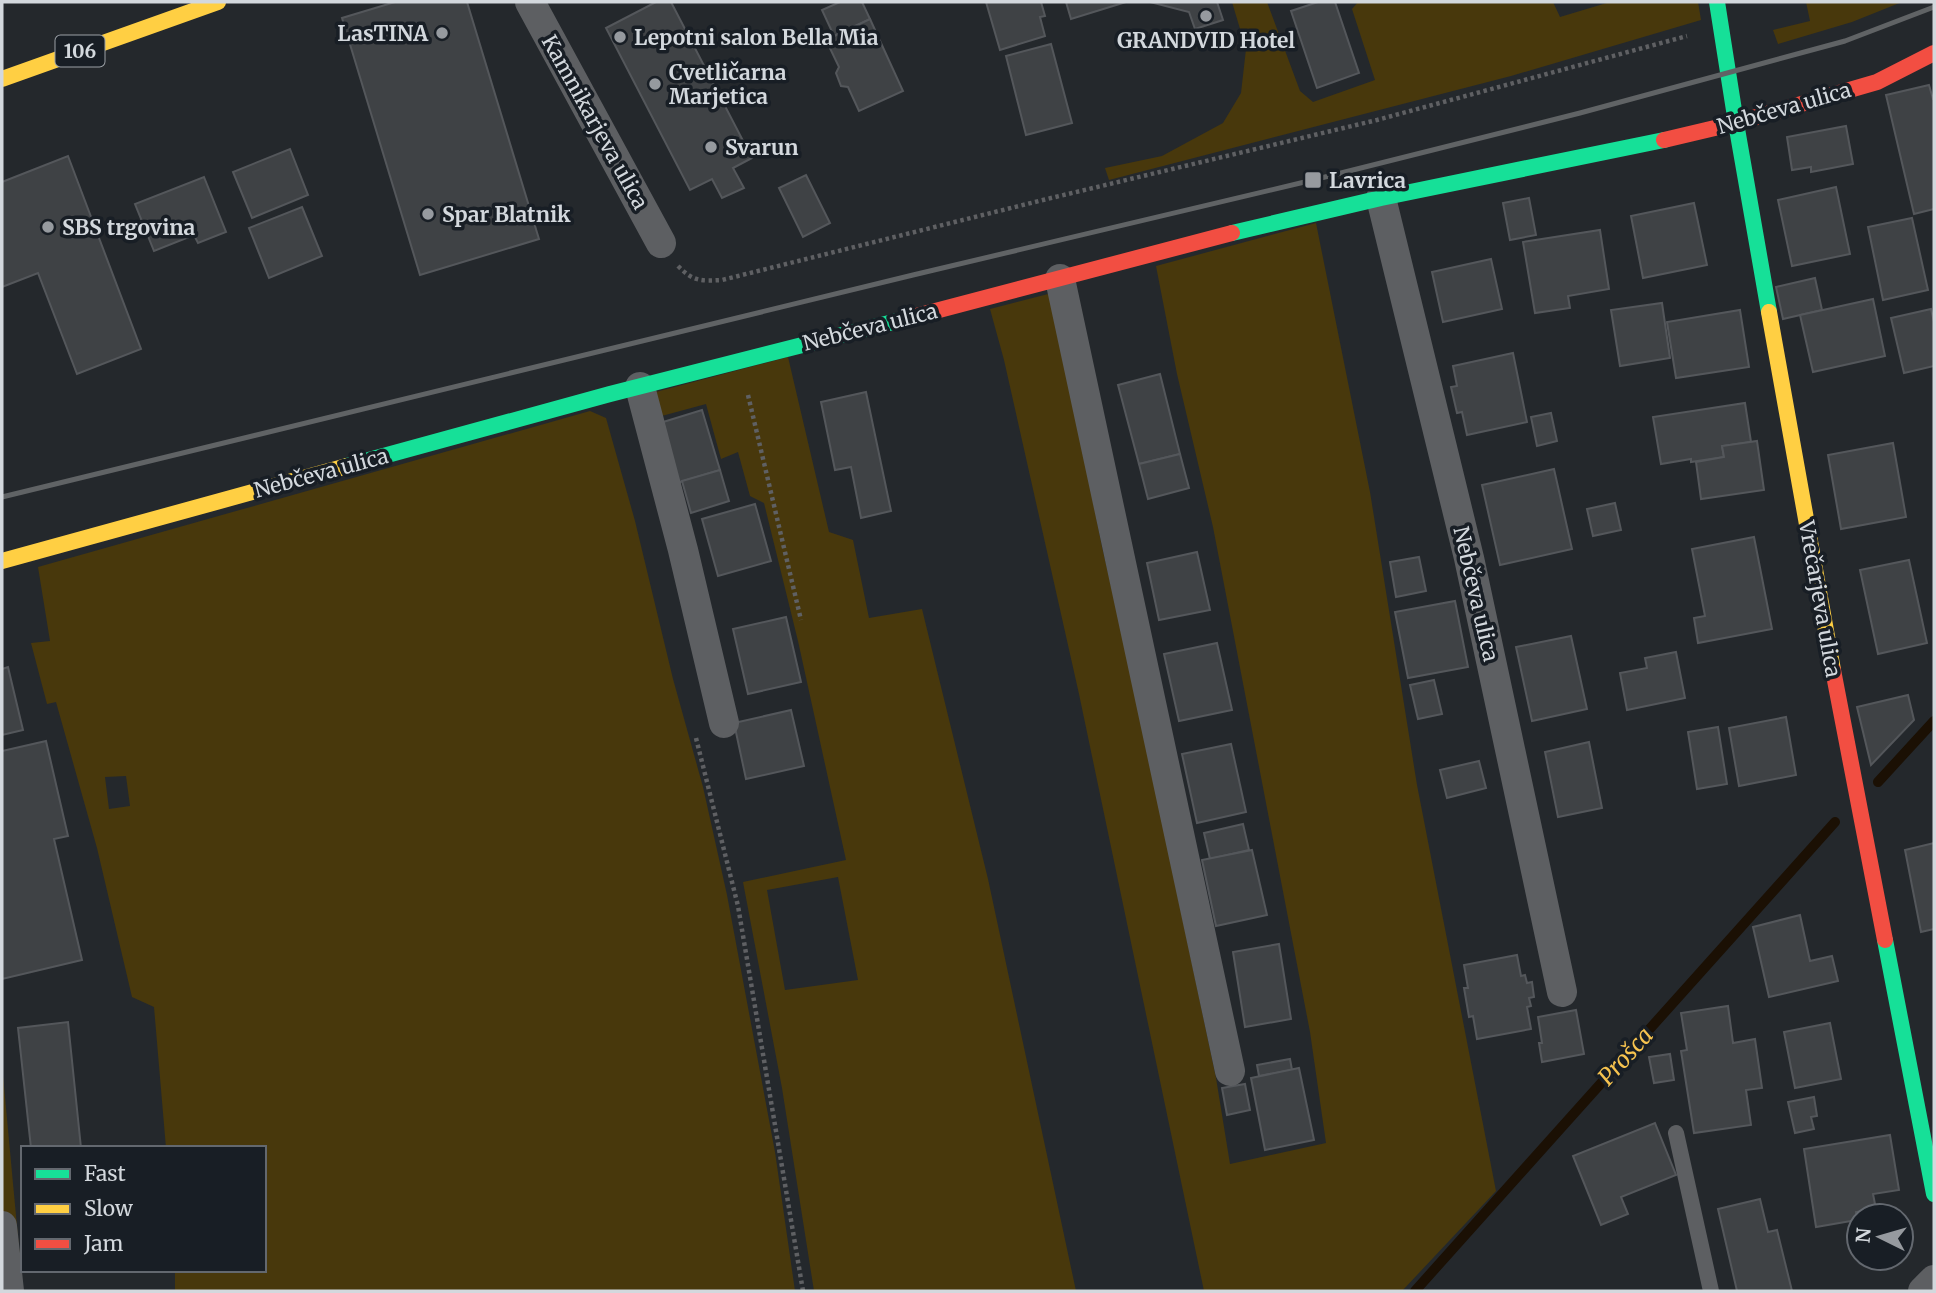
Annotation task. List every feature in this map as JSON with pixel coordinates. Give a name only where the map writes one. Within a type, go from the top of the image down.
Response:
[{"type":"street","name":"106","points":[[2,79],[154,12],[218,2]]},
{"type":"street","name":"Kamnikarjeva ulica","points":[[530,2],[661,243]]},
{"type":"street","name":"Vrečarjeva ulica","points":[[1717,2],[1837,695],[1934,1194]]},
{"type":"street","name":"Nebčeva ulica","points":[[2,561],[739,360],[1214,237],[1381,198],[1648,144],[1736,123],[1877,82],[1934,54]]},
{"type":"street","name":"Nebčeva ulica","points":[[1381,198],[1469,558],[1562,992]]},
{"type":"street","points":[[1060,279],[1230,1070]]},
{"type":"street","points":[[640,387],[683,550],[724,723]]},
{"type":"street","points":[[2,1226],[9,1291]]},
{"type":"street","points":[[1923,1291],[1934,1280]]},
{"type":"lane","points":[[1676,1133],[1711,1291]]},
{"type":"path","points":[[661,243],[673,262],[687,275],[699,281],[722,280],[1377,120],[1721,26]]},
{"type":"path","points":[[739,360],[801,620]]},
{"type":"path","points":[[694,731],[738,906],[803,1291]]},
{"type":"shaded area","points":[[1232,2],[1267,2],[1300,91],[1313,102],[1375,80],[1352,9],[1358,2],[1553,2],[1560,17],[1610,2],[1698,2],[1701,20],[1511,76],[1109,180],[1105,168],[1162,156],[1223,123],[1241,93],[1246,49]]},
{"type":"shaded area","points":[[1806,2],[1902,2],[1852,22],[1778,44],[1773,30],[1810,21]]},
{"type":"shaded area","points":[[1316,223],[1370,492],[1417,785],[1496,1191],[1402,1291],[1204,1291],[1079,694],[1004,360],[990,309],[1052,293],[1102,547],[1216,1078],[1230,1164],[1326,1143],[1310,1032],[1213,527],[1177,374],[1156,266]]},
{"type":"shaded area","points":[[788,357],[829,532],[853,540],[869,618],[922,609],[988,879],[1076,1291],[814,1291],[782,1088],[743,882],[846,860],[798,641],[764,503],[750,496],[738,452],[721,459],[706,404],[658,417],[652,393]],"holes":[[[838,877],[858,980],[785,990],[767,890]]]},
{"type":"shaded area","points":[[590,411],[606,418],[703,787],[727,895],[775,1152],[795,1291],[175,1291],[175,1272],[266,1272],[266,1146],[166,1146],[154,1007],[132,997],[97,848],[56,702],[47,704],[31,643],[50,641],[38,567]],"holes":[[[126,776],[130,806],[109,809],[105,777]]]},
{"type":"shaded area","points":[[2,1065],[23,1291],[2,1291]]},
{"type":"building","points":[[395,2],[467,2],[539,239],[420,275],[342,18]]},
{"type":"building","points":[[656,2],[671,2],[752,158],[733,168],[744,188],[722,198],[712,179],[690,190],[606,28]]},
{"type":"building","points":[[840,2],[862,2],[870,19],[834,36],[822,10]]},
{"type":"building","points":[[986,2],[1041,2],[1045,16],[1040,17],[1045,36],[1000,50]]},
{"type":"building","name":"GRANDVID Hotel","points":[[1066,2],[1126,2],[1071,19]]},
{"type":"building","name":"GRANDVID Hotel","points":[[1150,2],[1217,2],[1223,20],[1195,29],[1189,12]]},
{"type":"building","points":[[1318,2],[1335,2],[1359,73],[1317,88],[1291,11]]},
{"type":"building","points":[[870,19],[903,91],[859,111],[848,87],[841,86],[836,73],[839,67],[826,40]]},
{"type":"building","points":[[1051,44],[1072,123],[1026,135],[1006,56]]},
{"type":"building","points":[[1929,85],[1934,99],[1934,209],[1914,214],[1886,95]]},
{"type":"building","points":[[1846,126],[1853,164],[1811,172],[1811,167],[1792,170],[1787,137]]},
{"type":"building","points":[[290,149],[308,195],[252,218],[233,172]]},
{"type":"building","name":"SBS trgovina","points":[[68,156],[141,349],[77,374],[38,273],[2,287],[2,182]]},
{"type":"building","points":[[806,175],[830,223],[803,237],[779,188]]},
{"type":"building","points":[[204,177],[226,232],[198,243],[194,235],[154,251],[135,204]]},
{"type":"building","points":[[1836,187],[1850,254],[1792,266],[1778,200]]},
{"type":"building","points":[[1529,198],[1536,235],[1510,240],[1503,203]]},
{"type":"building","points":[[1694,203],[1707,265],[1643,278],[1631,216]]},
{"type":"building","points":[[302,207],[322,256],[269,278],[249,228]]},
{"type":"building","points":[[1912,218],[1928,290],[1883,300],[1868,227]]},
{"type":"building","points":[[1600,230],[1609,289],[1568,296],[1570,308],[1535,313],[1523,242]]},
{"type":"building","points":[[1491,259],[1502,309],[1443,322],[1432,272]]},
{"type":"building","points":[[1815,278],[1822,310],[1783,319],[1776,287]]},
{"type":"building","points":[[1873,299],[1885,356],[1813,372],[1800,315]]},
{"type":"building","points":[[1662,303],[1670,358],[1620,366],[1611,310]]},
{"type":"building","points":[[1931,309],[1934,322],[1934,366],[1904,373],[1891,318]]},
{"type":"building","points":[[1740,310],[1749,367],[1676,378],[1667,322]]},
{"type":"building","points":[[1513,353],[1527,422],[1467,435],[1462,412],[1457,413],[1451,387],[1457,386],[1453,366]]},
{"type":"building","points":[[1160,374],[1180,454],[1139,464],[1118,385]]},
{"type":"building","points":[[866,392],[891,511],[861,518],[851,467],[835,470],[821,402]]},
{"type":"building","points":[[1745,403],[1751,442],[1722,446],[1724,457],[1661,464],[1653,417]]},
{"type":"building","points":[[702,410],[720,470],[677,483],[660,423]]},
{"type":"building","points":[[1551,413],[1557,441],[1537,446],[1531,417]]},
{"type":"building","points":[[1757,441],[1764,490],[1701,499],[1696,462],[1724,457],[1722,446]]},
{"type":"building","points":[[1893,443],[1906,517],[1841,529],[1828,455]]},
{"type":"building","points":[[1180,454],[1189,488],[1148,499],[1139,464]]},
{"type":"building","points":[[1554,469],[1572,549],[1500,565],[1482,485]]},
{"type":"building","points":[[720,470],[729,501],[691,513],[682,481]]},
{"type":"building","points":[[1615,503],[1621,530],[1593,536],[1587,509]]},
{"type":"building","points":[[755,504],[771,561],[718,576],[702,519]]},
{"type":"building","points":[[1754,537],[1772,629],[1698,643],[1694,618],[1705,616],[1692,549]]},
{"type":"building","points":[[1197,552],[1210,610],[1159,620],[1147,563]]},
{"type":"building","points":[[1419,557],[1426,591],[1396,597],[1390,562]]},
{"type":"building","points":[[1909,560],[1927,643],[1878,654],[1860,570]]},
{"type":"building","points":[[1455,601],[1468,667],[1408,678],[1395,612]]},
{"type":"building","points":[[786,617],[801,682],[748,694],[733,629]]},
{"type":"building","points":[[1571,636],[1587,709],[1532,721],[1516,647]]},
{"type":"building","points":[[1217,643],[1232,710],[1179,721],[1164,654]]},
{"type":"building","points":[[1676,652],[1685,698],[1627,710],[1620,673],[1647,668],[1645,658]]},
{"type":"building","points":[[8,667],[23,730],[2,735],[2,669]]},
{"type":"building","points":[[1434,680],[1442,714],[1418,719],[1410,685]]},
{"type":"building","points":[[1908,695],[1914,720],[1871,765],[1857,707]]},
{"type":"building","points":[[791,710],[804,766],[746,779],[734,723]]},
{"type":"building","points":[[1786,717],[1796,775],[1739,786],[1729,728]]},
{"type":"building","points":[[1718,727],[1727,784],[1697,789],[1688,732]]},
{"type":"building","points":[[46,741],[68,836],[54,839],[82,960],[2,979],[2,751]]},
{"type":"building","points":[[1589,742],[1602,808],[1558,817],[1545,752]]},
{"type":"building","points":[[1231,744],[1246,812],[1197,823],[1182,754]]},
{"type":"building","points":[[1479,761],[1486,788],[1447,798],[1440,770]]},
{"type":"building","points":[[1243,824],[1249,850],[1210,859],[1204,833]]},
{"type":"building","points":[[1934,843],[1934,929],[1921,932],[1905,850]]},
{"type":"building","points":[[1252,850],[1267,915],[1216,926],[1202,860]]},
{"type":"building","points":[[1800,915],[1810,961],[1832,956],[1838,981],[1769,997],[1753,927]]},
{"type":"building","points":[[1279,944],[1291,1019],[1245,1027],[1233,952]]},
{"type":"building","points":[[1517,955],[1521,976],[1525,975],[1527,983],[1532,982],[1534,997],[1529,998],[1531,1006],[1527,1007],[1531,1029],[1477,1039],[1473,1016],[1469,1017],[1464,988],[1468,988],[1464,965]]},
{"type":"building","points":[[1728,1006],[1733,1043],[1755,1039],[1762,1088],[1746,1090],[1751,1125],[1694,1133],[1681,1051],[1687,1050],[1681,1013]]},
{"type":"building","points":[[1576,1010],[1584,1054],[1542,1062],[1538,1017]]},
{"type":"building","points":[[68,1022],[81,1146],[31,1146],[18,1028]]},
{"type":"building","points":[[1830,1023],[1841,1079],[1795,1088],[1784,1032]]},
{"type":"building","points":[[1670,1054],[1674,1080],[1654,1083],[1649,1057]]},
{"type":"building","points":[[1290,1059],[1292,1070],[1259,1076],[1257,1065]]},
{"type":"building","points":[[1299,1068],[1314,1140],[1265,1150],[1251,1078]]},
{"type":"building","points":[[1245,1084],[1250,1110],[1227,1115],[1222,1088]]},
{"type":"building","points":[[1814,1097],[1817,1116],[1811,1117],[1814,1129],[1795,1133],[1788,1102]]},
{"type":"building","points":[[1655,1123],[1676,1175],[1621,1197],[1628,1214],[1601,1225],[1573,1156]]},
{"type":"building","points":[[1890,1135],[1899,1190],[1873,1194],[1875,1202],[1845,1202],[1845,1222],[1816,1227],[1804,1149]]},
{"type":"building","points":[[1760,1199],[1768,1232],[1777,1230],[1792,1291],[1737,1291],[1718,1209]]},
{"type":"waterway","name":"Prošca","points":[[1878,782],[1934,721]]},
{"type":"waterway","name":"Prošca","points":[[1415,1291],[1835,822]]},
{"type":"railway","points":[[2,497],[1580,113],[1845,41],[1934,7]]},
{"type":"traffic: fast","points":[[1717,2],[1769,312]]},
{"type":"traffic: fast","points":[[1232,233],[1381,198],[1664,140]]},
{"type":"traffic: fast","points":[[347,466],[610,394],[905,319]]},
{"type":"traffic: fast","points":[[1885,940],[1934,1194]]},
{"type":"traffic: slow","points":[[2,79],[218,2]]},
{"type":"traffic: slow","points":[[1769,312],[1833,670]]},
{"type":"traffic: slow","points":[[2,561],[347,466]]},
{"type":"traffic: jam","points":[[1664,140],[1736,123],[1877,82],[1934,53]]},
{"type":"traffic: jam","points":[[905,319],[1232,233]]},
{"type":"traffic: jam","points":[[1833,670],[1885,940]]},
{"type":"place","name":"GRANDVID Hotel","points":[[1206,16]]},
{"type":"place","name":"LasTINA","points":[[442,33]]},
{"type":"place","name":"Lepotni salon Bella Mia","points":[[620,37]]},
{"type":"place","name":"Cvetličarna Marjetica","points":[[655,84]]},
{"type":"place","name":"Svarun","points":[[711,147]]},
{"type":"place","name":"Lavrica","points":[[1313,180]]},
{"type":"place","name":"Spar Blatnik","points":[[428,214]]},
{"type":"place","name":"SBS trgovina","points":[[48,227]]}]
